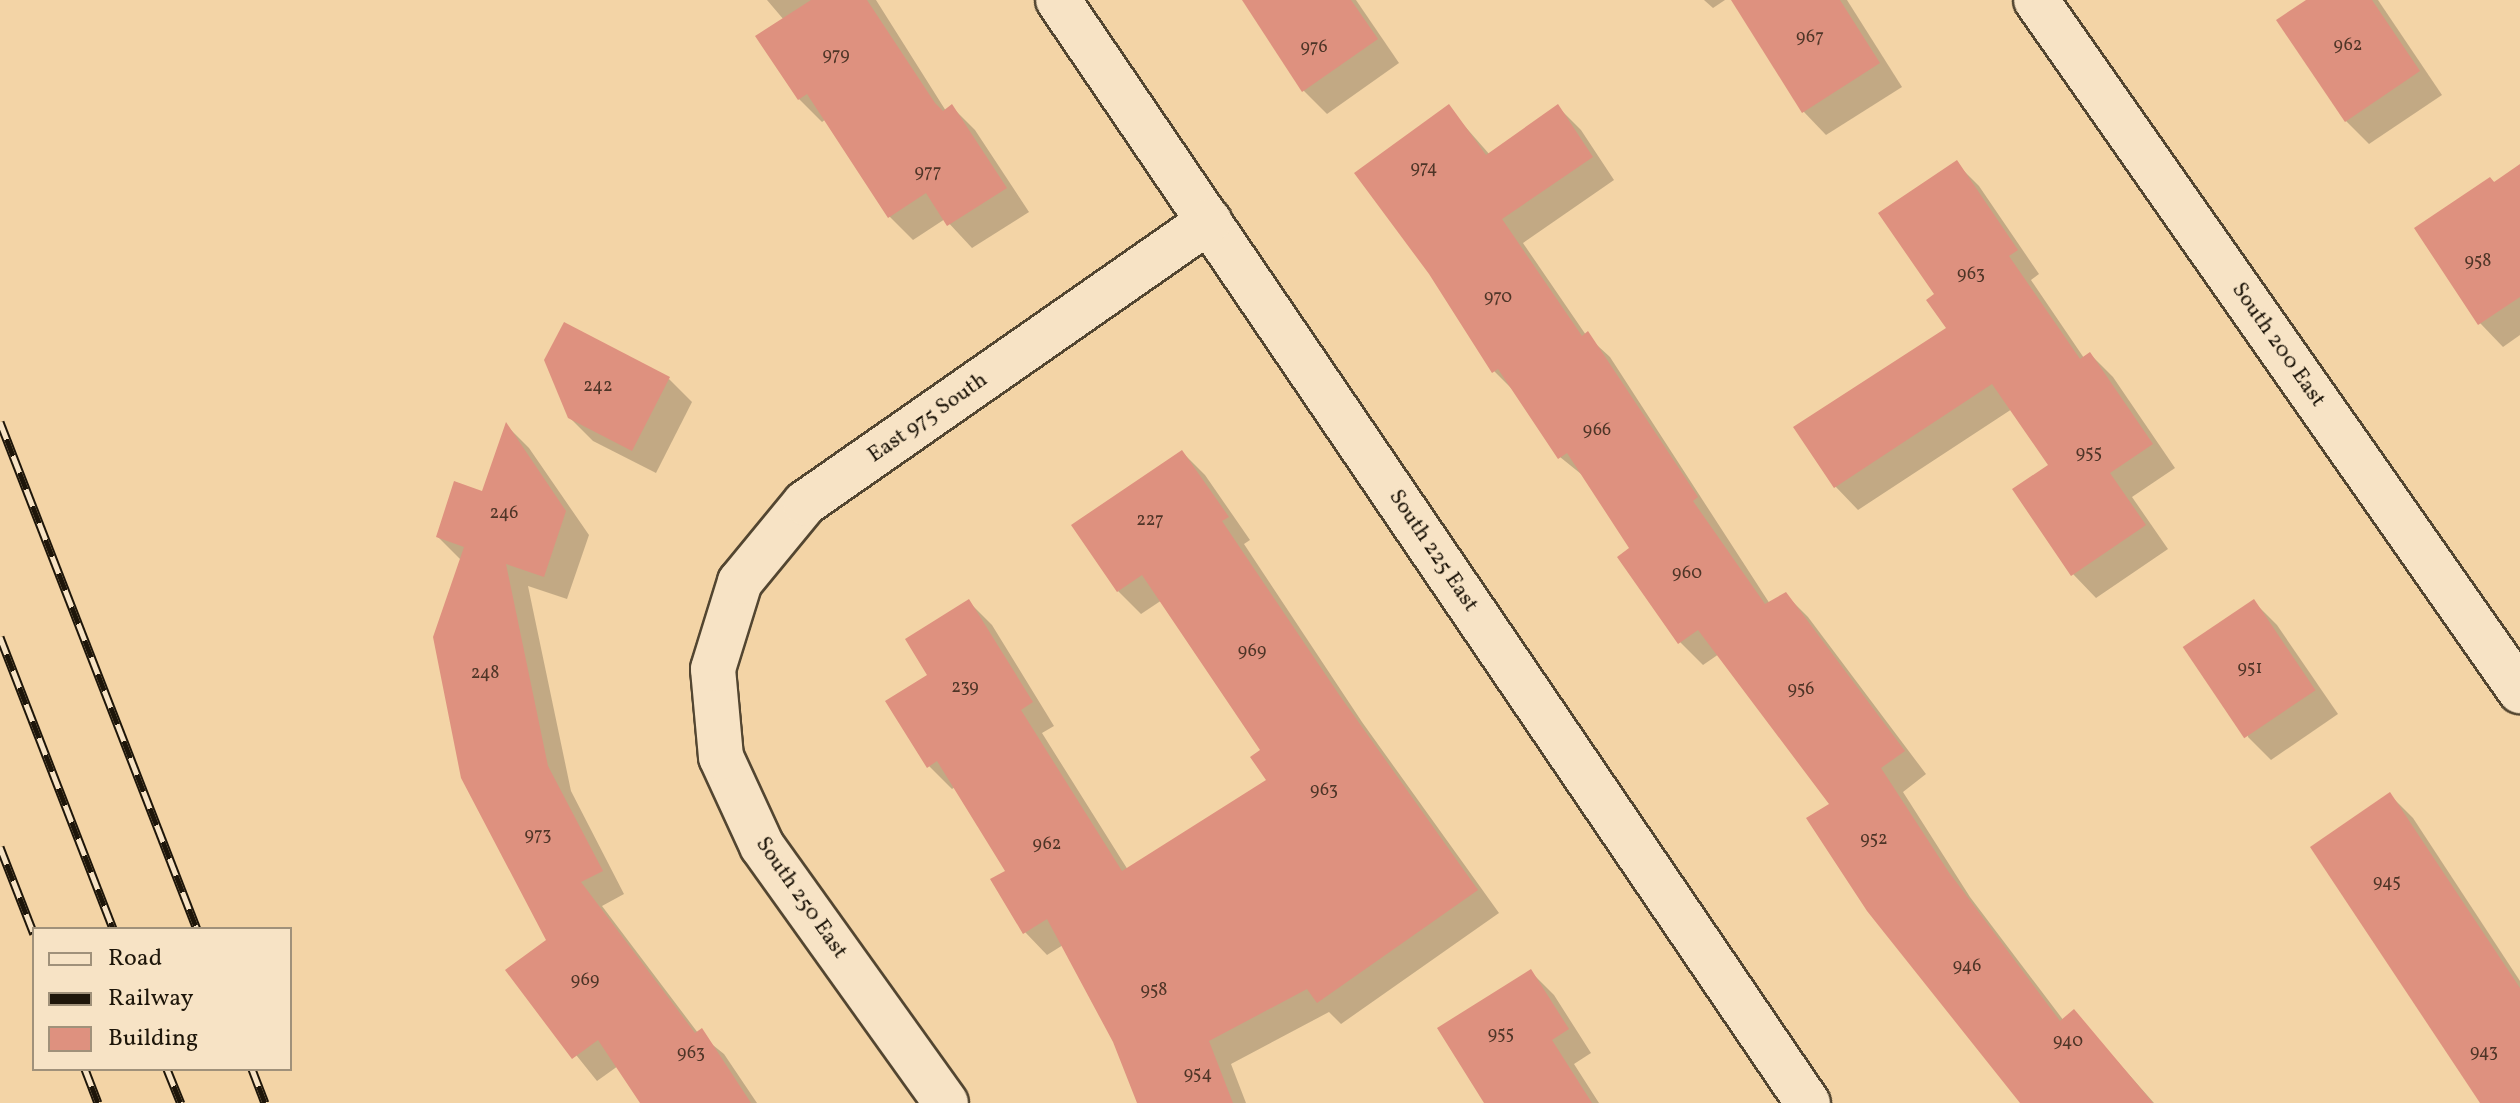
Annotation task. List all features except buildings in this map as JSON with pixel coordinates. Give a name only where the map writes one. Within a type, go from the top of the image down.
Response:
[{"type":"street","name":"South 225 East","points":[[1058,0],[1808,1103]]},
{"type":"street","name":"South 200 East","points":[[2036,0],[2520,691]]},
{"type":"street","name":"East 975 South","points":[[713,669],[740,582],[805,503],[1209,221]]},
{"type":"street","name":"South 250 East","points":[[713,669],[721,757],[762,846],[946,1103]]},
{"type":"railway","points":[[0,422],[196,927]]},
{"type":"railway","points":[[0,637],[112,927]]},
{"type":"railway","points":[[0,847],[32,929]]},
{"type":"railway","points":[[86,1071],[98,1103]]},
{"type":"railway","points":[[168,1071],[181,1103]]},
{"type":"railway","points":[[253,1071],[265,1103]]}]
